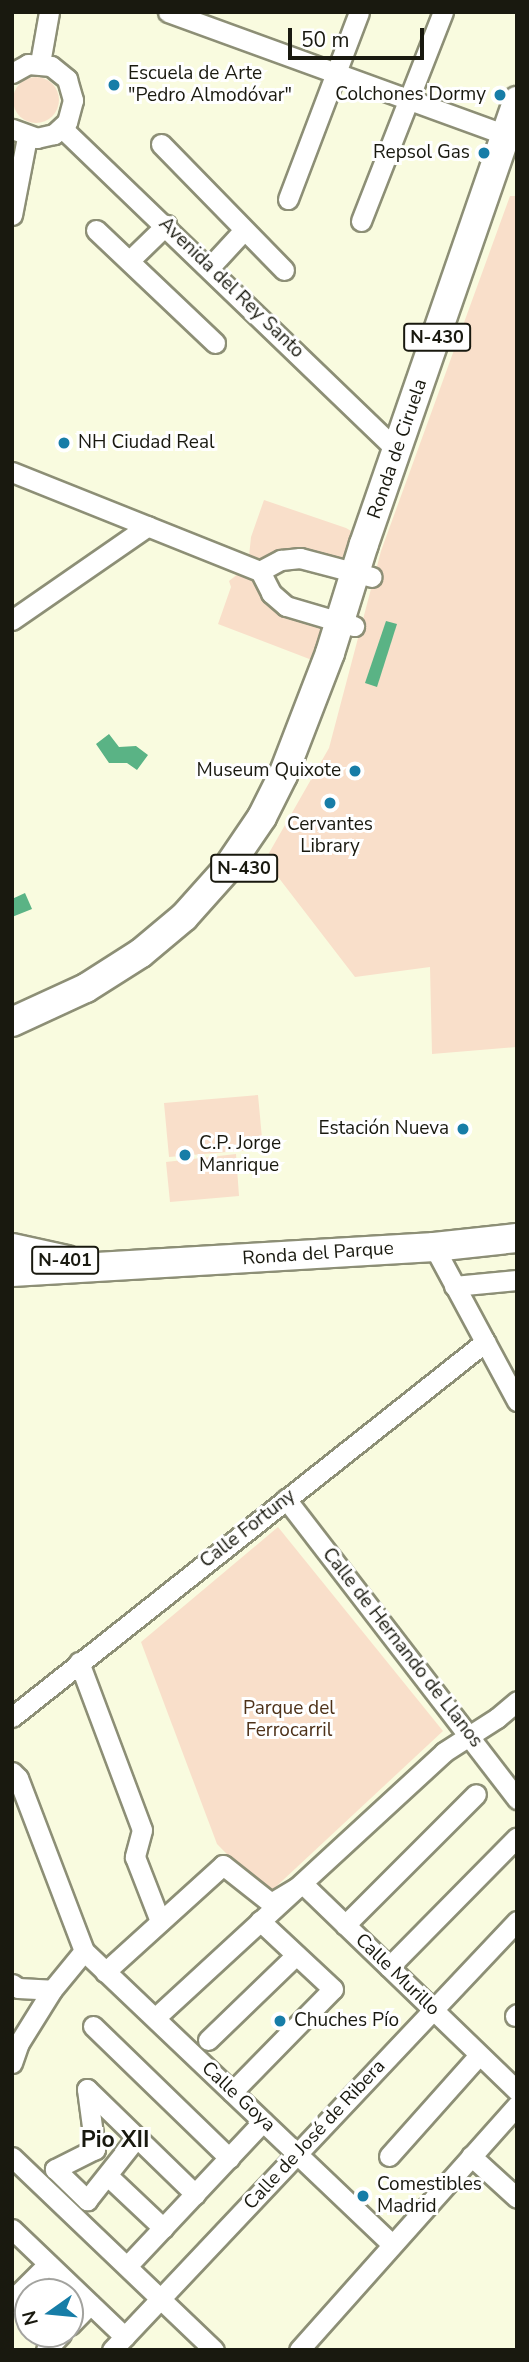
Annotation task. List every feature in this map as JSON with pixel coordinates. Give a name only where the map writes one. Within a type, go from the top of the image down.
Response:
[{"type":"highway","name":"Ronda de Ciruela","points":[[355,599],[513,141],[517,101]]},
{"type":"highway","name":"Ronda de Ciruela","points":[[355,599],[398,451],[513,141]]},
{"type":"highway","name":"N-430","points":[[12,1022],[86,988],[141,953],[184,917],[226,870],[262,817],[283,775],[355,599]]},
{"type":"highway","name":"N-430","points":[[12,1037],[93,999],[145,969],[207,915],[252,859],[291,793],[355,599]]},
{"type":"highway","name":"Ronda del Parque","points":[[12,1272],[434,1247],[517,1238]]},
{"type":"highway","name":"Ronda del Parque","points":[[12,1248],[62,1259],[118,1266]]},
{"type":"street","points":[[40,63],[49,12]]},
{"type":"street","points":[[168,12],[513,141]]},
{"type":"street","points":[[288,199],[359,12]]},
{"type":"street","points":[[361,221],[443,12]]},
{"type":"street","points":[[12,73],[28,64],[40,63],[57,69],[71,86],[73,107],[62,128],[45,137],[20,133],[12,215]]},
{"type":"street","name":"Avenida del Rey Santo","points":[[62,128],[166,225],[398,451]]},
{"type":"street","points":[[160,144],[284,270]]},
{"type":"street","points":[[129,261],[166,225]]},
{"type":"street","points":[[96,230],[215,343]]},
{"type":"street","points":[[209,268],[243,230]]},
{"type":"street","points":[[12,472],[260,571],[271,593],[286,606],[355,599]]},
{"type":"street","points":[[12,620],[148,526]]},
{"type":"street","points":[[260,571],[281,560],[300,558],[355,599]]},
{"type":"street","points":[[434,1247],[517,1401]]},
{"type":"street","points":[[454,1286],[517,1280]]},
{"type":"street","name":"Calle Fortuny","points":[[12,1717],[485,1342]]},
{"type":"street","name":"Calle de Hernando de Llanos","points":[[286,1499],[517,1799]]},
{"type":"street","points":[[79,1662],[142,1830],[135,1857],[160,1921]]},
{"type":"street","points":[[155,2018],[444,1752],[497,1718],[517,1701]]},
{"type":"street","points":[[12,2063],[19,2043],[52,1990],[84,1951],[14,1776]]},
{"type":"street","points":[[345,1925],[476,1794]]},
{"type":"street","points":[[389,1968],[517,1837]]},
{"type":"street","points":[[105,1972],[223,1865],[271,1903],[303,1884]]},
{"type":"street","name":"Calle Murillo","points":[[303,1884],[517,2091]]},
{"type":"street","points":[[232,2092],[333,1989],[260,1921]]},
{"type":"street","name":"Calle de José de Ribera","points":[[118,2343],[517,1921]]},
{"type":"street","name":"Calle Goya","points":[[84,1951],[392,2244]]},
{"type":"street","points":[[208,2040],[296,1955]]},
{"type":"street","points":[[12,1984],[52,1990]]},
{"type":"street","points":[[93,2026],[229,2158]]},
{"type":"street","points":[[389,2156],[479,2055]]},
{"type":"street","points":[[137,2137],[87,2200],[55,2169],[95,2150],[87,2089],[137,2137],[195,2194]]},
{"type":"street","points":[[299,2350],[517,2105]]},
{"type":"street","points":[[128,2265],[263,2121]]},
{"type":"street","points":[[471,2156],[517,2198]]},
{"type":"street","points":[[12,2157],[214,2350]]},
{"type":"street","points":[[108,2176],[163,2228]]},
{"type":"street","points":[[12,2230],[90,2304],[118,2343]]},
{"type":"street","points":[[12,2300],[48,2264]]},
{"type":"street","points":[[84,2310],[90,2304]]},
{"type":"green space","points":[[36,77],[45,78],[52,84],[58,91],[58,109],[52,116],[45,122],[36,123],[27,122],[20,116],[14,109],[13,100],[14,91],[20,84],[27,78]]},
{"type":"green space","points":[[510,196],[517,196],[517,1047],[432,1054],[430,967],[355,977],[265,860],[329,748],[381,551]]},
{"type":"green space","points":[[264,500],[346,528],[358,535],[355,571],[281,560],[249,566],[271,593],[341,621],[325,665],[218,624],[231,587],[229,581],[248,566],[251,537]]},
{"type":"green space","points":[[258,1095],[263,1149],[169,1157],[164,1103]]},
{"type":"green space","points":[[236,1154],[239,1196],[170,1202],[166,1162]]},
{"type":"green space","name":"Parque del Ferrocarril","points":[[278,1527],[443,1731],[267,1895],[217,1844],[141,1642]]},
{"type":"shaded area","points":[[386,621],[397,624],[377,687],[365,683]]},
{"type":"shaded area","points":[[109,734],[119,747],[136,746],[148,755],[137,770],[127,763],[109,763],[96,744]]},
{"type":"shaded area","points":[[25,893],[32,909],[12,917],[12,899]]},
{"type":"place","name":"Escuela de Arte \"Pedro Almodóvar\"","points":[[114,85]]},
{"type":"place","name":"Colchones Dormy","points":[[500,95]]},
{"type":"place","name":"Repsol Gas","points":[[484,153]]},
{"type":"place","name":"NH Ciudad Real","points":[[64,443]]},
{"type":"place","name":"Museum Quixote","points":[[355,771]]},
{"type":"place","name":"Cervantes Library","points":[[330,803]]},
{"type":"place","name":"Estación Nueva","points":[[463,1129]]},
{"type":"place","name":"C.P. Jorge Manrique","points":[[185,1155]]},
{"type":"place","name":"Chuches Pío","points":[[280,2021]]},
{"type":"place","name":"Comestibles Madrid","points":[[363,2196]]},
{"type":"district","name":"Pio XII","points":[[115,2140]]}]
